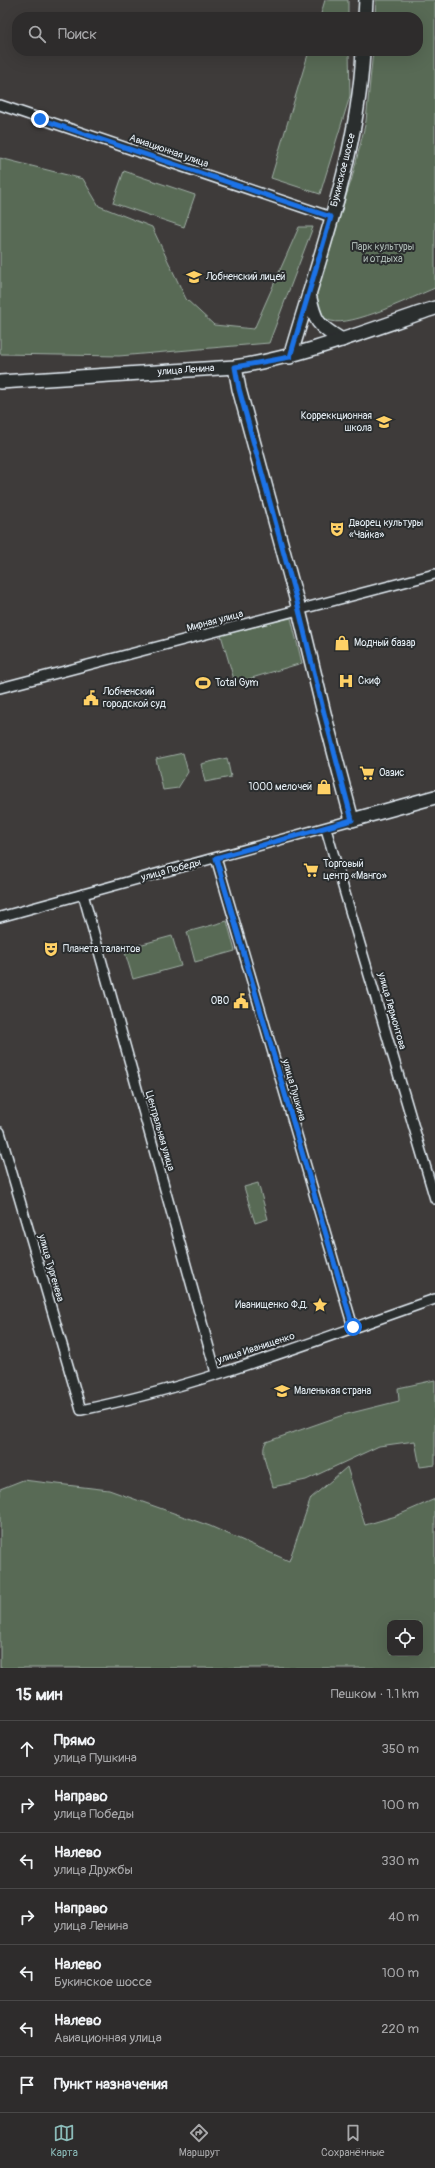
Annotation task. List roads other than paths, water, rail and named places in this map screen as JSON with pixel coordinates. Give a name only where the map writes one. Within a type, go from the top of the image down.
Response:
[{"type":"street","points":[[365,12],[366,0]]},
{"type":"street","name":"Букинское шоссе","points":[[290,357],[331,217],[357,114],[363,56]]},
{"type":"street","name":"Авиационная улица","points":[[0,105],[331,217]]},
{"type":"street","points":[[309,292],[313,312],[322,328],[342,340]]},
{"type":"street","name":"улица Ленина","points":[[0,382],[235,367],[290,357],[435,308]]},
{"type":"street","points":[[235,367],[239,389],[299,610],[352,820]]},
{"type":"street","name":"Мирная улица","points":[[0,688],[435,574]]},
{"type":"street","name":"улица Победы","points":[[0,917],[326,829],[352,820],[435,797]]},
{"type":"street","name":"улица Лермонтова","points":[[326,829],[435,1199]]},
{"type":"street","name":"улица Пушкина","points":[[216,858],[353,1327]]},
{"type":"street","name":"Центральная улица","points":[[83,894],[216,1373]]},
{"type":"street","name":"улица Тургенева","points":[[0,1132],[81,1410]]},
{"type":"street","name":"улица Иванищенко","points":[[81,1410],[146,1395],[435,1299]]},
{"type":"place","name":"Лобненский лицей","points":[[194,277]]},
{"type":"place","name":"Корреккционная школа","points":[[384,422]]},
{"type":"place","name":"Дворец культуры «Чайка»","points":[[337,529]]},
{"type":"place","name":"Модный базар","points":[[342,643]]},
{"type":"place","name":"Скиф","points":[[346,681]]},
{"type":"place","name":"Total Gym","points":[[203,683]]},
{"type":"place","name":"Лобненский городской суд","points":[[91,698]]},
{"type":"place","name":"Оазис","points":[[367,773]]},
{"type":"place","name":"1000 мелочей","points":[[324,787]]},
{"type":"place","name":"Торговый центр «Манго»","points":[[311,870]]},
{"type":"place","name":"Планета талантов","points":[[51,949]]},
{"type":"place","name":"ОВО","points":[[241,1001]]},
{"type":"place","name":"Иванищенко Ф.Д.","points":[[320,1305]]},
{"type":"place","name":"Маленькая страна","points":[[282,1391]]},
{"type":"park label","name":"Парк культуры и отдыха","points":[[383,252]]}]
